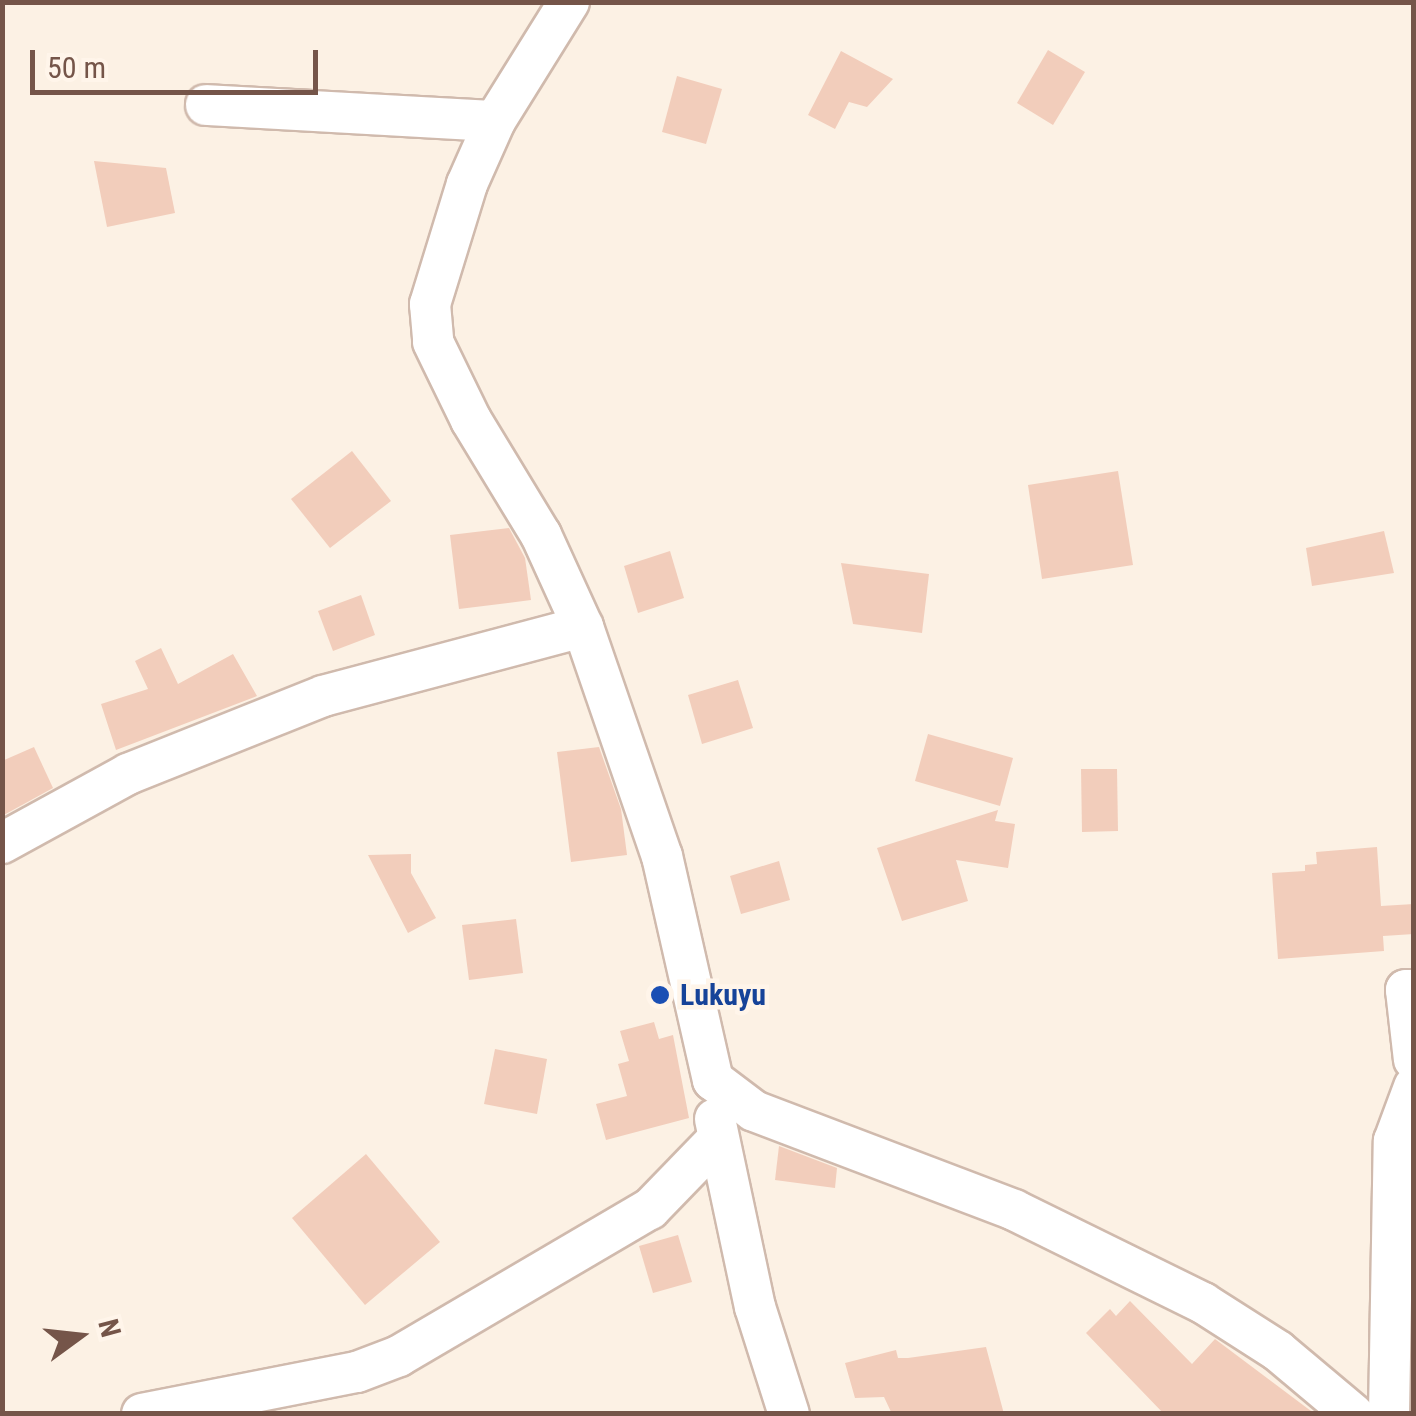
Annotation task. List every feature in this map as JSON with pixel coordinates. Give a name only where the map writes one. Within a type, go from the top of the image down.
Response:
[{"type":"street","points":[[568,2],[495,121],[467,184],[430,304],[433,342],[471,420],[541,534],[584,627],[662,856],[714,1080],[716,1141],[755,1307],[789,1414]]},
{"type":"street","points":[[206,105],[495,121]]},
{"type":"street","points":[[2,843],[128,774],[323,696],[584,627]]},
{"type":"street","points":[[1414,990],[1406,990],[1414,1060]]},
{"type":"street","points":[[714,1080],[754,1111],[1014,1210],[1204,1304],[1278,1351],[1353,1414]]},
{"type":"street","points":[[1389,1414],[1394,1141],[1414,1087]]},
{"type":"street","points":[[142,1414],[358,1372],[399,1356],[650,1209],[716,1141]]},
{"type":"building","points":[[1048,50],[1085,72],[1053,125],[1017,103]]},
{"type":"building","points":[[841,51],[893,79],[867,107],[849,102],[835,129],[808,115]]},
{"type":"building","points":[[677,76],[722,89],[706,144],[662,132]]},
{"type":"building","points":[[94,161],[166,168],[175,213],[107,227]]},
{"type":"building","points":[[352,451],[391,501],[330,548],[291,499]]},
{"type":"building","points":[[1118,471],[1133,565],[1042,579],[1028,485]]},
{"type":"building","points":[[509,528],[525,558],[531,600],[459,609],[450,535]]},
{"type":"building","points":[[1384,531],[1394,573],[1312,586],[1306,548]]},
{"type":"building","points":[[670,551],[684,598],[638,613],[624,566]]},
{"type":"building","points":[[841,563],[929,574],[922,633],[853,624]]},
{"type":"building","points":[[361,595],[375,635],[333,651],[318,611]]},
{"type":"building","points":[[161,648],[178,684],[233,654],[257,696],[116,750],[101,704],[148,689],[135,661]]},
{"type":"building","points":[[738,680],[753,728],[702,744],[688,695]]},
{"type":"building","points":[[928,734],[1013,758],[1000,806],[915,781]]},
{"type":"building","points":[[34,747],[53,788],[2,816],[2,761]]},
{"type":"building","points":[[599,747],[621,809],[627,855],[571,862],[557,752]]},
{"type":"building","points":[[1081,769],[1117,769],[1118,831],[1082,832]]},
{"type":"building","points":[[998,810],[995,821],[1015,824],[1008,868],[956,860],[968,901],[902,921],[877,848]]},
{"type":"building","points":[[1377,847],[1381,906],[1414,904],[1414,934],[1383,936],[1384,951],[1278,959],[1272,873],[1305,871],[1305,865],[1317,864],[1316,852]]},
{"type":"building","points":[[411,854],[411,873],[436,918],[408,933],[368,855]]},
{"type":"building","points":[[779,861],[790,900],[741,914],[730,876]]},
{"type":"building","points":[[516,919],[523,973],[469,980],[462,925]]},
{"type":"building","points":[[654,1022],[659,1039],[673,1035],[689,1118],[606,1140],[596,1104],[627,1096],[618,1064],[629,1061],[620,1031]]},
{"type":"building","points":[[495,1049],[547,1059],[537,1114],[484,1104]]},
{"type":"building","points":[[779,1146],[837,1168],[835,1188],[775,1180]]},
{"type":"building","points":[[366,1154],[440,1242],[365,1305],[292,1218]]},
{"type":"building","points":[[678,1235],[692,1282],[653,1293],[639,1246]]},
{"type":"building","points":[[1130,1301],[1192,1364],[1215,1339],[1315,1414],[1164,1414],[1086,1333],[1110,1309],[1116,1316]]},
{"type":"building","points":[[986,1347],[1004,1414],[892,1414],[884,1397],[855,1398],[845,1363],[896,1350],[898,1358],[908,1358]]},
{"type":"place","name":"Lukuyu","points":[[660,995]]}]
